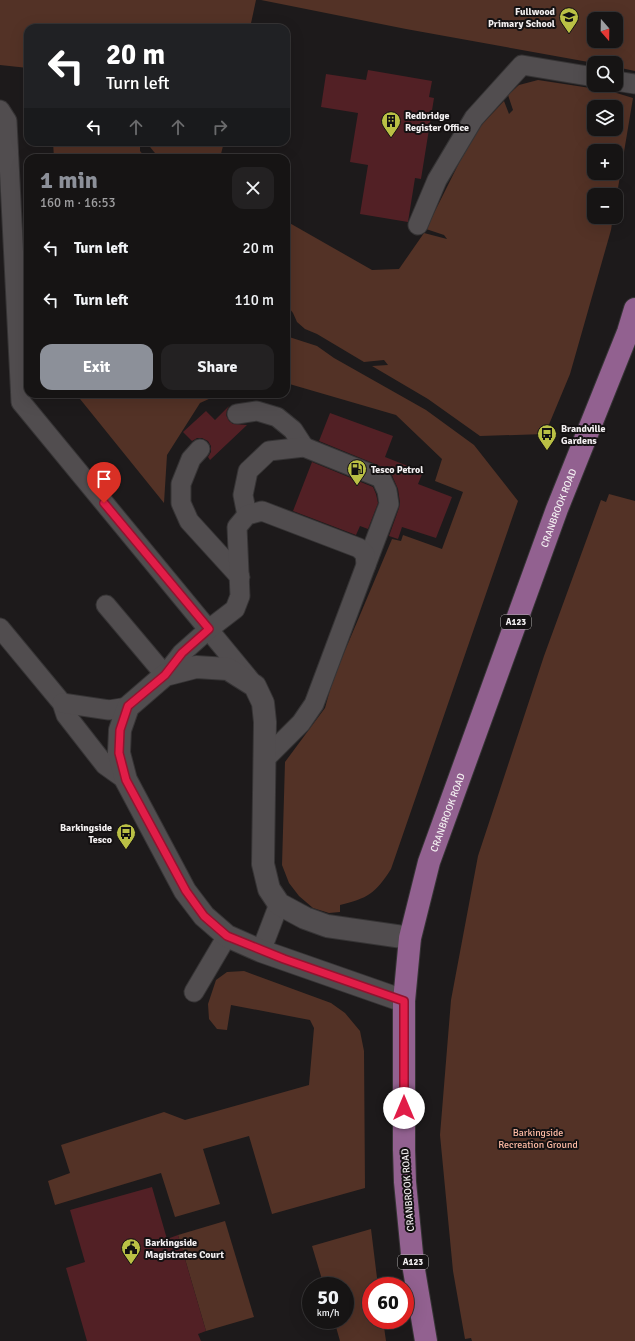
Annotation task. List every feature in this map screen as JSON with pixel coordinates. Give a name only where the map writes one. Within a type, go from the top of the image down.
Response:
[{"type":"main road","name":"CRANBROOK ROAD","points":[[426,1341],[413,1264],[405,1182],[404,1001],[410,938],[429,862],[558,509],[628,332],[635,309]]},
{"type":"street","points":[[404,1001],[261,951],[227,936],[204,916],[186,891],[126,780],[119,753],[120,730],[128,706],[165,675],[196,667],[228,669],[255,686],[263,703],[266,722],[263,864],[269,889],[278,904],[306,918],[327,926],[410,938]]},
{"type":"lane","points":[[418,225],[437,180],[474,118],[522,65],[587,76]]},
{"type":"lane","points":[[623,82],[635,84]]},
{"type":"lane","points":[[0,110],[7,121],[21,402],[255,686]]},
{"type":"lane","points":[[237,414],[257,411],[277,417],[293,430],[304,447]]},
{"type":"lane","points":[[247,515],[243,495],[248,471],[269,451],[304,447],[381,478],[387,491],[389,504],[314,704],[301,723],[265,760]]},
{"type":"lane","points":[[200,449],[191,459],[181,484],[181,503],[188,521],[240,577]]},
{"type":"lane","points":[[106,605],[165,675],[182,653],[209,629],[235,609],[240,596],[237,527],[247,515],[262,511],[359,548],[365,554],[366,565]]},
{"type":"lane","points":[[0,628],[62,703],[66,715],[105,765],[126,780]]},
{"type":"lane","points":[[62,703],[109,710],[128,706]]},
{"type":"lane","points":[[261,951],[278,904]]},
{"type":"lane","points":[[194,992],[227,936]]},
{"type":"green space","points":[[0,0],[256,0],[251,24],[24,24],[24,68],[0,65]]},
{"type":"green space","points":[[261,0],[635,0],[635,71],[623,68],[623,56],[587,56],[587,62],[406,29]]},
{"type":"green space","points":[[538,80],[587,87],[587,92],[613,92],[633,98],[623,158],[623,144],[587,144],[587,180],[619,180],[618,188],[587,188],[587,224],[612,224],[611,230],[570,374],[545,434],[480,436],[428,399],[372,366],[388,365],[384,360],[364,362],[317,334],[305,329],[297,322],[290,309],[290,223],[372,270],[399,269],[424,233],[447,239],[444,235],[426,229],[474,133],[504,101],[509,114],[513,110],[508,95],[519,85]]},
{"type":"green space","points":[[53,146],[140,146],[140,151],[143,154],[54,154]]},
{"type":"green space","points":[[149,146],[223,146],[221,154],[156,154]]},
{"type":"green space","points":[[290,337],[317,346],[334,358],[426,410],[474,445],[518,501],[391,869],[375,890],[370,894],[358,900],[340,905],[340,912],[329,913],[313,908],[299,896],[289,883],[282,865],[285,762],[325,708],[333,679],[392,539],[401,541],[403,535],[442,549],[463,492],[435,481],[442,459],[396,415],[290,384]]},
{"type":"green space","points":[[79,398],[211,398],[200,403],[167,455],[164,503]]},
{"type":"green space","name":"Barkingside Recreation Ground","points":[[609,494],[635,501],[635,1341],[472,1341],[471,1338],[465,1339],[453,1271],[440,1135],[451,1000],[478,856],[544,656],[601,500],[606,502]]},
{"type":"green space","points":[[244,971],[331,1003],[345,1013],[360,1031],[364,1051],[365,1188],[272,1214],[249,1136],[203,1149],[220,1204],[175,1217],[161,1173],[55,1205],[48,1181],[70,1173],[61,1145],[164,1112],[185,1120],[309,1085],[314,1028],[310,1020],[231,1005],[227,1030],[217,1029],[209,1019],[208,1004],[216,980],[227,972]]},
{"type":"green space","points":[[225,1221],[254,1317],[206,1331],[178,1235]]},
{"type":"green space","points":[[371,1229],[377,1277],[362,1277],[362,1329],[384,1329],[386,1341],[340,1341],[337,1329],[354,1329],[354,1277],[321,1277],[312,1246]]},
{"type":"building","name":"Redbridge Register Office","points":[[368,70],[432,81],[429,97],[434,98],[421,179],[415,178],[408,222],[360,214],[368,165],[350,162],[358,113],[321,107],[326,74],[366,80]]},
{"type":"building","points":[[229,406],[226,415],[229,421],[233,424],[247,425],[210,460],[208,457],[211,452],[211,446],[208,441],[202,438],[197,438],[192,441],[183,432],[206,411],[215,420]]},
{"type":"building","points":[[330,413],[393,436],[385,457],[423,472],[418,484],[452,497],[436,538],[402,527],[398,539],[389,536],[400,503],[398,489],[391,473],[385,468],[319,441]]},
{"type":"building","points":[[312,462],[373,487],[378,503],[368,529],[360,526],[356,535],[293,511]]},
{"type":"building","name":"Barkingside Magistrates Court","points":[[152,1187],[167,1239],[178,1235],[206,1331],[198,1334],[201,1341],[87,1341],[66,1268],[85,1262],[70,1210]]},
{"type":"place","name":"Fullwood Primary School","points":[[569,34]]},
{"type":"place","name":"Redbridge Register Office","points":[[391,138]]},
{"type":"place","name":"Brandville Gardens","points":[[547,451]]},
{"type":"place","name":"Tesco Petrol","points":[[357,486]]},
{"type":"place","name":"Barkingside Tesco","points":[[126,850]]},
{"type":"place","name":"Barkingside Magistrates Court","points":[[131,1265]]},
{"type":"route","points":[[104,503],[209,629],[182,653],[165,675],[128,706],[120,730],[119,753],[126,780],[186,891],[204,916],[227,936],[261,951],[404,1001],[404,1108]]}]
